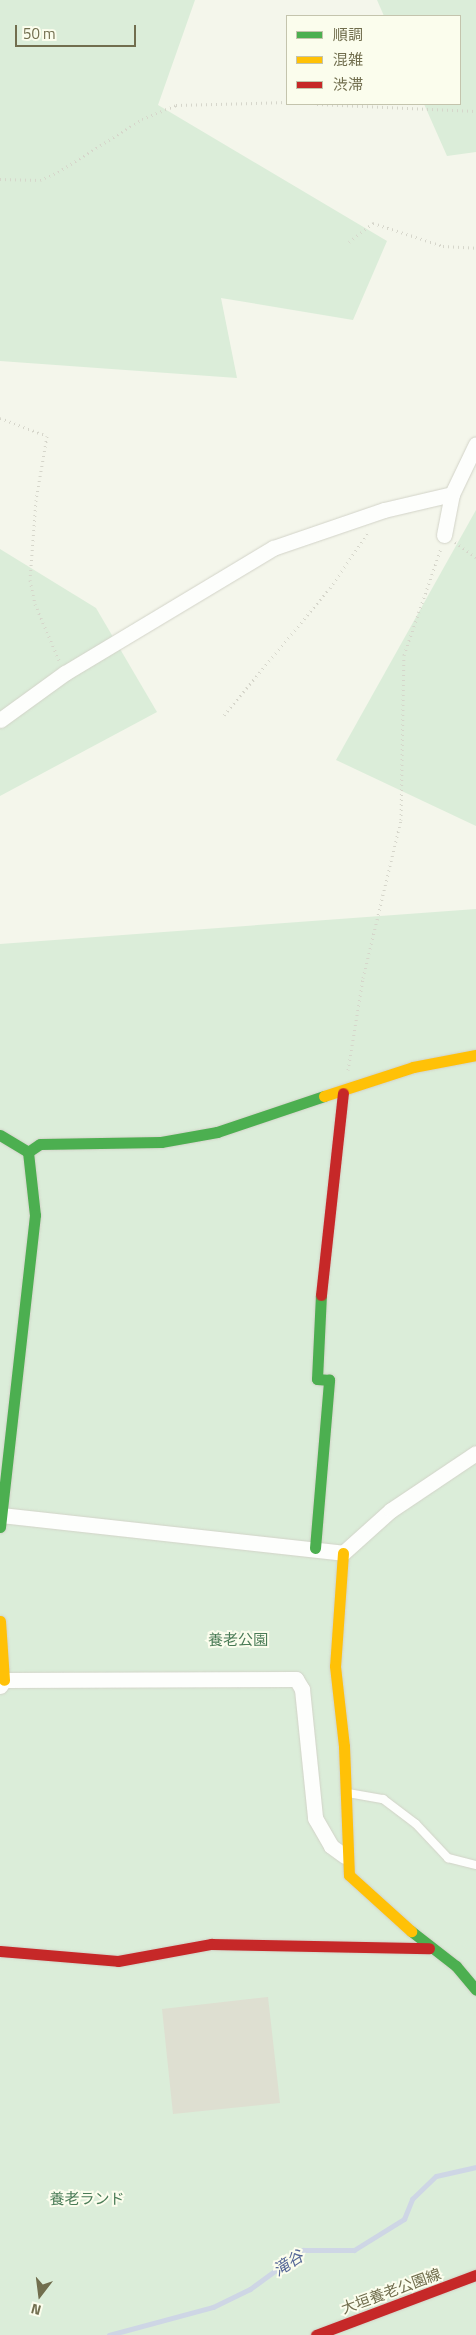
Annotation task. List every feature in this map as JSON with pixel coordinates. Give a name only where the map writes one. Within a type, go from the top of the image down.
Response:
[{"type":"street","points":[[444,535],[452,494],[476,444]]},
{"type":"street","points":[[0,720],[65,673],[273,548],[384,510],[452,494]]},
{"type":"street","points":[[28,1152],[40,1144],[161,1142],[217,1132],[343,1093],[413,1067],[476,1055]]},
{"type":"street","points":[[315,1548],[329,1380],[317,1379],[315,1353],[343,1093]]},
{"type":"street","points":[[0,1135],[28,1152]]},
{"type":"street","points":[[28,1152],[35,1215],[1,1521],[315,1548],[343,1553]]},
{"type":"street","points":[[476,1453],[391,1510],[343,1553],[335,1666],[346,1793],[345,1856],[349,1875],[429,1948],[456,1966],[476,1990]]},
{"type":"street","points":[[0,1621],[2,1683],[296,1679],[302,1689],[315,1818],[331,1846],[345,1856]]},
{"type":"street","points":[[0,1951],[118,1961],[211,1944],[429,1948]]},
{"type":"street","name":"大垣養老公園線","points":[[316,2335],[476,2275]]},
{"type":"lane","points":[[346,1793],[383,1799],[416,1824],[448,1858],[476,1865]]},
{"type":"path","points":[[0,179],[49,176],[142,119],[176,105],[286,102]]},
{"type":"path","points":[[341,105],[476,111]]},
{"type":"path","points":[[349,242],[373,223],[443,246],[476,248]]},
{"type":"path","points":[[0,418],[47,436],[36,500],[30,580],[35,604],[65,673]]},
{"type":"path","points":[[224,715],[330,588],[384,510]]},
{"type":"path","points":[[343,1093],[363,978],[401,820],[404,655],[444,535],[476,557]]},
{"type":"green space","points":[[0,0],[195,0],[158,105],[387,241],[353,320],[221,298],[237,378],[0,361]]},
{"type":"green space","points":[[377,0],[476,0],[476,152],[447,156],[424,105],[461,105],[461,15],[384,15]]},
{"type":"green space","points":[[476,510],[476,826],[336,760]]},
{"type":"green space","points":[[0,549],[96,608],[157,712],[0,796]]},
{"type":"green space","name":"養老公園","points":[[476,909],[476,2335],[0,2335],[0,944]]},
{"type":"building","points":[[268,1997],[280,2103],[173,2114],[162,2009]]},
{"type":"waterway","name":"滝谷","points":[[109,2335],[213,2307],[250,2289],[303,2250],[354,2250],[404,2219],[412,2199],[436,2176],[476,2167]]},
{"type":"traffic: fast","points":[[28,1152],[40,1144],[161,1142],[217,1132],[324,1096]]},
{"type":"traffic: fast","points":[[0,1135],[28,1152],[35,1215],[0,1527]]},
{"type":"traffic: fast","points":[[315,1548],[329,1380],[317,1379],[321,1295]]},
{"type":"traffic: fast","points":[[411,1931],[456,1966],[476,1990]]},
{"type":"traffic: slow","points":[[324,1096],[413,1067],[476,1055]]},
{"type":"traffic: slow","points":[[343,1553],[335,1666],[344,1746],[349,1875],[411,1931]]},
{"type":"traffic: slow","points":[[0,1621],[4,1680]]},
{"type":"traffic: jam","points":[[321,1295],[343,1093]]},
{"type":"traffic: jam","points":[[0,1951],[118,1961],[211,1944],[429,1948]]},
{"type":"traffic: jam","points":[[316,2335],[476,2275]]},
{"type":"park label","name":"養老ランド","points":[[87,2199]]}]
